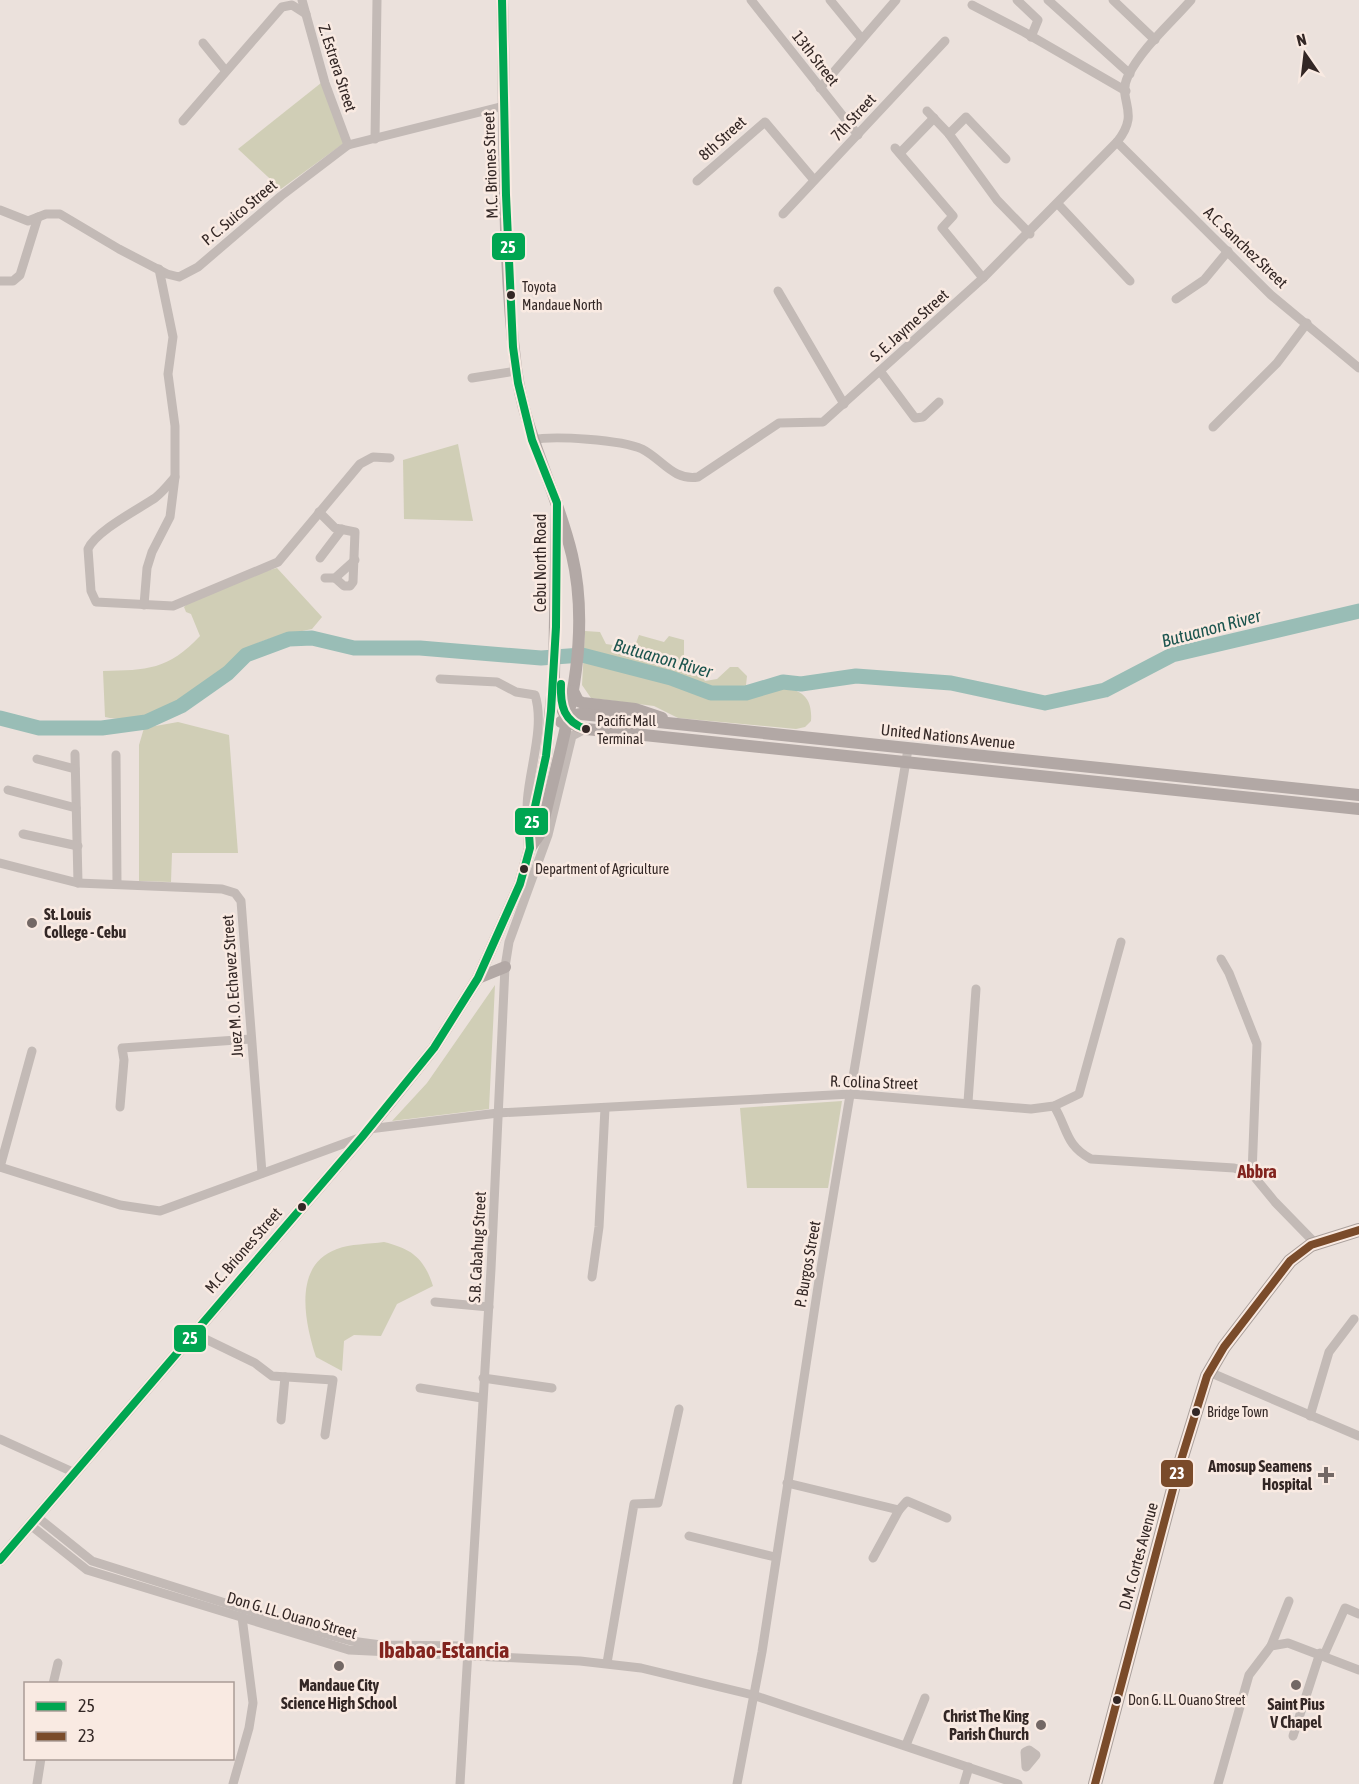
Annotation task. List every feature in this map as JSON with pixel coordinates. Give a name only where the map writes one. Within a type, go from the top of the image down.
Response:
[{"type":"highway","name":"D.M. Cortes Avenue","points":[[1095,1784],[1178,1470],[1209,1372],[1224,1347],[1278,1274],[1299,1252],[1315,1243],[1359,1230]]},
{"type":"main road","name":"M.C. Briones Street","points":[[502,0],[511,316],[516,371],[532,440],[556,503]]},
{"type":"main road","name":"Cebu North Road","points":[[547,743],[557,676],[562,582],[555,535],[556,503]]},
{"type":"main road","name":"Cebu North Road","points":[[556,503],[577,580],[579,631],[573,691]]},
{"type":"main road","points":[[557,676],[560,701],[566,718],[573,724],[586,729]]},
{"type":"main road","name":"M.C. Briones Street","points":[[530,848],[541,832],[573,691]]},
{"type":"main road","points":[[573,691],[582,703],[635,709],[680,725]]},
{"type":"main road","name":"United Nations Avenue","points":[[566,718],[581,714],[1359,795]]},
{"type":"main road","points":[[547,743],[555,728],[566,718]]},
{"type":"main road","name":"United Nations Avenue","points":[[586,729],[1359,809]]},
{"type":"main road","name":"M.C. Briones Street","points":[[0,1560],[366,1133],[434,1048],[478,978],[516,895],[530,848],[530,828],[547,743]]},
{"type":"main road","points":[[478,978],[505,967]]},
{"type":"street","name":"Z. Estrera Street","points":[[302,0],[325,83],[348,145]]},
{"type":"street","points":[[375,139],[377,0]]},
{"type":"street","name":"13th Street","points":[[751,0],[858,135]]},
{"type":"street","points":[[830,0],[862,39]]},
{"type":"street","points":[[820,88],[896,0]]},
{"type":"street","points":[[1017,0],[1038,20],[1031,37]]},
{"type":"street","points":[[1048,0],[1130,74]]},
{"type":"street","points":[[1113,0],[1155,40]]},
{"type":"street","name":"S. E. Jayme Street","points":[[532,440],[552,436],[636,447],[672,471],[690,478],[698,477],[779,423],[786,421],[817,423],[844,404],[1030,234],[1117,142],[1130,122],[1125,91],[1130,74],[1155,40],[1191,0]]},
{"type":"street","points":[[183,121],[282,7],[292,5],[306,14]]},
{"type":"street","points":[[972,5],[1125,91]]},
{"type":"street","name":"7th Street","points":[[783,214],[945,41]]},
{"type":"street","points":[[203,43],[225,70]]},
{"type":"street","name":"P. C. Suico Street","points":[[0,210],[20,219],[52,213],[60,214],[159,269],[179,277],[198,267],[280,195],[348,145],[504,106]]},
{"type":"street","points":[[927,111],[949,134],[997,200],[1030,234]]},
{"type":"street","points":[[949,134],[966,117],[1006,159]]},
{"type":"street","points":[[934,118],[897,150],[953,216],[942,228],[983,278]]},
{"type":"street","name":"8th Street","points":[[696,181],[765,122],[814,180]]},
{"type":"street","name":"A.C. Sanchez Street","points":[[1117,142],[1272,295],[1359,368]]},
{"type":"street","points":[[1058,204],[1130,281]]},
{"type":"street","points":[[0,281],[13,281],[20,275],[38,217]]},
{"type":"street","points":[[1176,299],[1204,280],[1228,251]]},
{"type":"street","points":[[144,605],[147,568],[152,552],[170,516],[175,477],[175,426],[168,374],[173,337],[159,269]]},
{"type":"street","points":[[778,291],[844,404]]},
{"type":"street","points":[[1213,428],[1277,363],[1307,323]]},
{"type":"street","points":[[472,378],[516,371]]},
{"type":"street","points":[[880,371],[915,418],[923,417],[939,402]]},
{"type":"street","points":[[175,477],[155,498],[99,533],[88,549],[91,591],[96,602],[173,606],[278,562],[360,465],[373,457],[390,458]]},
{"type":"street","points":[[319,512],[335,528],[355,532],[355,560],[355,575],[350,586],[344,586],[330,578],[355,560]]},
{"type":"street","points":[[320,558],[342,529]]},
{"type":"street","points":[[440,679],[497,682],[516,692],[535,695],[538,703],[537,748],[526,811],[530,828]]},
{"type":"street","name":"S.B. Cabahug Street","points":[[460,1784],[466,1646],[489,1307],[505,967],[509,942],[554,812],[572,736],[586,729]]},
{"type":"street","name":"P. Burgos Street","points":[[737,1784],[762,1652],[775,1557],[908,749]]},
{"type":"street","points":[[75,754],[78,883]]},
{"type":"street","points":[[116,755],[117,883]]},
{"type":"street","points":[[37,759],[75,769]]},
{"type":"street","points":[[8,790],[76,808]]},
{"type":"street","points":[[23,834],[78,846]]},
{"type":"street","name":"Juez M. O. Echavez Street","points":[[0,863],[78,883],[222,889],[238,896],[241,901],[262,1173]]},
{"type":"street","points":[[1121,942],[1079,1094],[1054,1106],[1077,1152],[1091,1159],[1234,1168],[1252,1174],[1315,1243]]},
{"type":"street","points":[[1221,959],[1229,973],[1257,1044],[1252,1174]]},
{"type":"street","points":[[968,1102],[976,989]]},
{"type":"street","points":[[120,1107],[124,1060],[122,1048],[251,1039]]},
{"type":"street","points":[[0,1167],[32,1051]]},
{"type":"street","name":"R. Colina Street","points":[[0,1167],[57,1186],[148,1211],[174,1208],[366,1133],[498,1113],[851,1094],[968,1102],[1023,1110],[1054,1106]]},
{"type":"street","points":[[592,1277],[599,1227],[604,1108]]},
{"type":"street","points":[[435,1302],[489,1307]]},
{"type":"street","points":[[1310,1416],[1329,1352],[1354,1319]]},
{"type":"street","points":[[193,1333],[255,1363],[272,1376],[333,1380],[325,1435]]},
{"type":"street","points":[[1209,1372],[1359,1436]]},
{"type":"street","points":[[281,1420],[285,1377]]},
{"type":"street","points":[[483,1378],[552,1388]]},
{"type":"street","points":[[420,1388],[482,1398]]},
{"type":"street","points":[[607,1663],[634,1504],[658,1503],[679,1409]]},
{"type":"street","points":[[0,1439],[75,1473]]},
{"type":"street","points":[[787,1484],[899,1510]]},
{"type":"street","points":[[873,1558],[899,1510],[907,1501],[947,1518]]},
{"type":"street","name":"Don G. LL. Ouano Street","points":[[33,1520],[92,1561],[242,1617],[380,1649],[466,1657],[607,1663],[641,1668],[753,1695],[1018,1784]]},
{"type":"street","points":[[689,1536],[775,1557]]},
{"type":"street","name":"Don G. LL. Ouano Street","points":[[176,1592],[279,1625]]},
{"type":"street","points":[[1218,1784],[1249,1674],[1270,1646],[1289,1601]]},
{"type":"street","points":[[1293,1736],[1322,1654],[1345,1608],[1359,1614]]},
{"type":"street","points":[[232,1784],[249,1728],[253,1703],[242,1617]]},
{"type":"street","points":[[1270,1646],[1288,1643],[1322,1654],[1359,1670]]},
{"type":"street","name":"Don G. LL. Ouano Street","points":[[380,1649],[466,1646]]},
{"type":"street","points":[[53,1682],[58,1663]]},
{"type":"street","points":[[906,1745],[925,1698]]},
{"type":"street","points":[[37,1784],[41,1760]]},
{"type":"street","points":[[964,1784],[969,1767]]},
{"type":"shaded area","points":[[321,83],[344,143],[281,189],[238,149]]},
{"type":"shaded area","points":[[458,444],[473,521],[404,519],[403,460]]},
{"type":"shaded area","points":[[277,568],[322,617],[312,629],[276,637],[250,647],[196,692],[168,708],[137,718],[105,717],[103,671],[156,666],[178,656],[200,636],[191,614],[186,612],[184,607],[188,603],[259,573]]},
{"type":"shaded area","points":[[585,631],[600,632],[606,644],[634,648],[639,635],[664,642],[669,636],[684,640],[684,662],[700,673],[705,681],[717,679],[730,667],[738,667],[747,676],[746,685],[751,690],[783,688],[801,693],[807,699],[811,721],[805,727],[796,729],[678,718],[654,706],[591,698],[582,685]]},
{"type":"shaded area","points":[[178,722],[229,735],[238,853],[172,853],[171,882],[139,881],[139,745],[144,728]]},
{"type":"shaded area","points":[[495,985],[489,1109],[392,1121],[427,1083]]},
{"type":"shaded area","points":[[842,1101],[828,1188],[747,1188],[740,1108]]},
{"type":"shaded area","points":[[384,1242],[416,1256],[425,1268],[433,1286],[397,1304],[381,1336],[354,1335],[344,1341],[342,1371],[316,1357],[306,1312],[308,1281],[313,1268],[323,1257],[337,1249]]},
{"type":"waterway","name":"Butuanon River","points":[[0,718],[39,728],[102,728],[146,722],[181,706],[228,673],[246,655],[289,639],[312,638],[354,648],[420,648],[541,658],[582,655],[671,678],[711,693],[746,693],[783,682],[801,684],[856,676],[951,683],[1045,703],[1105,690],[1172,655],[1359,611]]},
{"type":"transit line","name":"25","points":[[0,1560],[362,1137],[434,1048],[478,978],[520,884],[530,848],[529,834],[546,756],[551,711],[556,627],[557,503],[532,440],[518,383],[513,347],[506,195],[502,0]]},
{"type":"transit line","name":"25","points":[[561,684],[561,699],[565,712],[573,722],[586,729]]},
{"type":"transit line","name":"23","points":[[1095,1784],[1178,1470],[1207,1376],[1224,1347],[1290,1261],[1311,1245],[1359,1230]]},
{"type":"place","name":"Toyota Mandaue North","points":[[511,295]]},
{"type":"place","name":"Pacific Mall Terminal","points":[[586,729]]},
{"type":"place","name":"Department of Agriculture","points":[[524,869]]},
{"type":"place","name":"St. Louis College - Cebu","points":[[32,923]]},
{"type":"place","name":"Bridge Town","points":[[1196,1412]]},
{"type":"place","name":"Amosup Seamens Hospital","points":[[1326,1475]]},
{"type":"place","name":"Mandaue City Science High School","points":[[339,1666]]},
{"type":"place","name":"Saint Pius V Chapel","points":[[1296,1685]]},
{"type":"place","name":"Don G. LL. Ouano Street","points":[[1117,1700]]},
{"type":"place","name":"Christ The King Parish Church","points":[[1041,1725]]},
{"type":"district","name":"Abbra","points":[[1257,1171]]},
{"type":"district","name":"Ibabao-Estancia","points":[[444,1650]]}]
